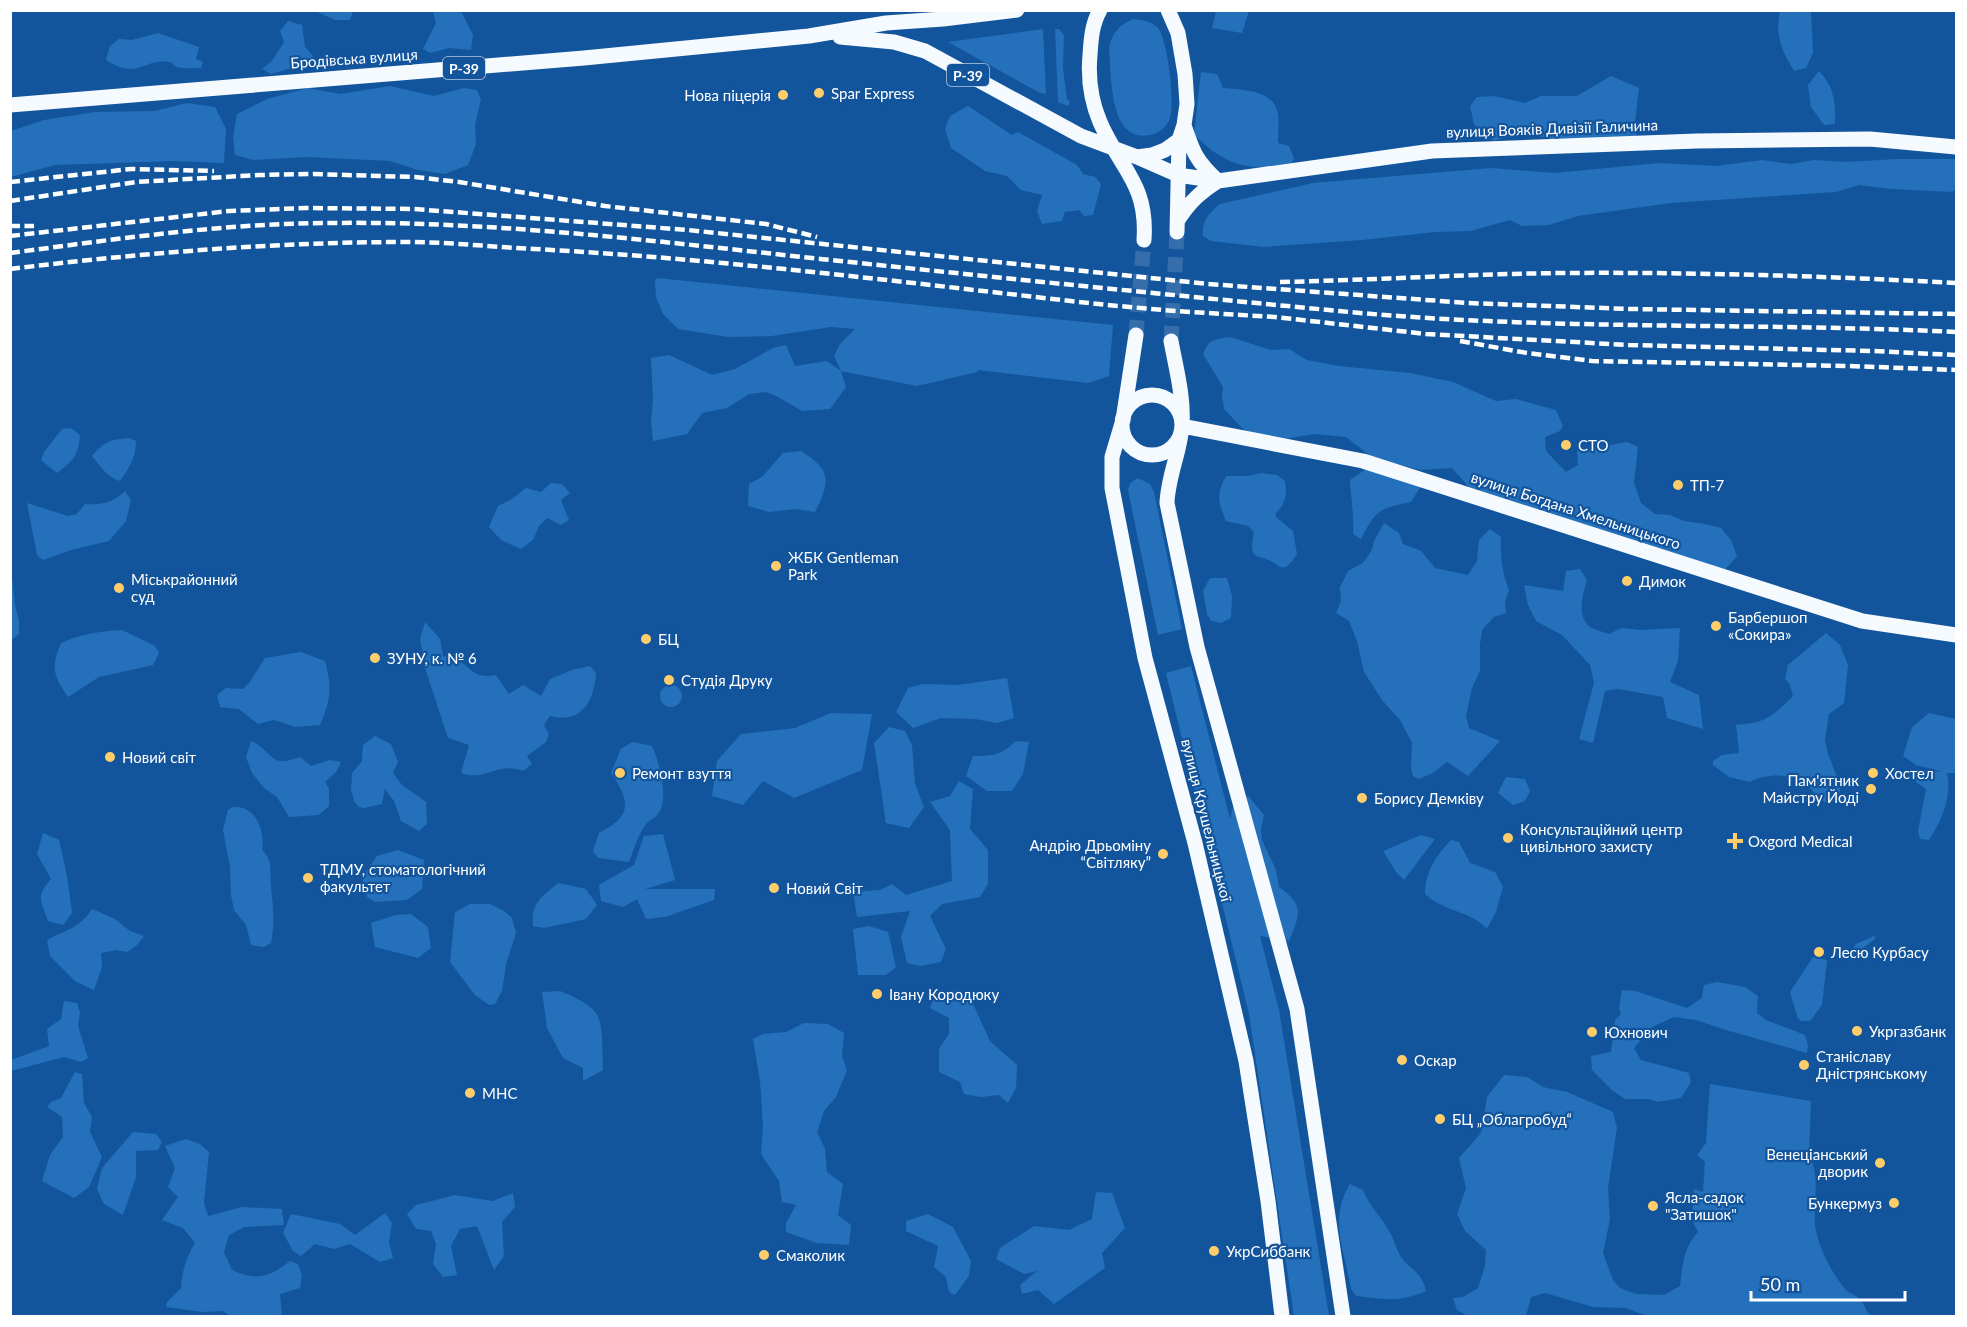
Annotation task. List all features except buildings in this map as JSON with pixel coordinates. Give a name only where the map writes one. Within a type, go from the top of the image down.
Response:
[{"type":"main road","name":"Бродівська вулиця","points":[[10,105],[120,94],[584,58],[809,36],[886,23],[1017,10]]},
{"type":"main road","points":[[1100,10],[1094,20],[1090,41],[1090,82],[1097,115],[1131,175],[1141,199],[1145,220],[1144,240]]},
{"type":"main road","points":[[1168,10],[1178,33],[1187,104],[1179,140],[1177,227],[1188,204],[1199,193],[1218,181]]},
{"type":"main road","name":"Бродівська вулиця","points":[[809,36],[866,38],[894,42],[925,51],[1081,136],[1116,151]]},
{"type":"main road","points":[[1184,125],[1194,155],[1218,181]]},
{"type":"main road","name":"вулиця Вояків Дивізії Галичина","points":[[1218,181],[1432,151],[1743,140],[1870,139],[1956,147]]},
{"type":"main road","points":[[1137,158],[1152,155],[1179,140]]},
{"type":"main road","name":"Р-39","points":[[1116,151],[1137,158]]},
{"type":"main road","points":[[1137,158],[1178,175],[1218,181]]},
{"type":"main road","name":"вулиця Крушельницької","points":[[1136,335],[1123,420],[1112,457],[1112,488],[1145,658],[1195,843],[1246,1061],[1268,1201],[1282,1317]]},
{"type":"main road","points":[[1171,341],[1181,400],[1182,426],[1167,485],[1167,503],[1197,647],[1297,1009],[1343,1317]]},
{"type":"main road","points":[[1156,395],[1166,398],[1175,405],[1181,415],[1182,426],[1178,440],[1169,450],[1158,454],[1147,454],[1136,450],[1128,442],[1123,432],[1123,420],[1134,401],[1144,396],[1156,395]]},
{"type":"main road","name":"вулиця Богдана Хмельницького","points":[[1182,426],[1363,461],[1862,621],[1956,635]]},
{"type":"shaded area","points":[[315,11],[353,11],[350,20],[335,20]]},
{"type":"shaded area","points":[[433,11],[461,11],[473,35],[471,50],[449,48],[430,53],[423,49],[436,23]]},
{"type":"shaded area","points":[[1216,11],[1249,11],[1242,33],[1212,28]]},
{"type":"shaded area","points":[[1780,11],[1811,11],[1813,53],[1806,68],[1794,71],[1786,56],[1780,42],[1778,28]]},
{"type":"shaded area","points":[[1133,19],[1150,22],[1158,28],[1165,45],[1170,72],[1172,99],[1170,118],[1162,129],[1150,135],[1136,135],[1126,129],[1119,118],[1112,90],[1110,43],[1116,31]]},
{"type":"shaded area","points":[[288,21],[302,25],[305,47],[313,56],[309,68],[295,67],[271,74],[262,69],[272,61],[284,42],[280,31]]},
{"type":"shaded area","points":[[1043,29],[1046,94],[1040,93],[948,42]]},
{"type":"shaded area","points":[[1055,29],[1059,29],[1064,35],[1063,68],[1067,99],[1070,102],[1068,106],[1058,102]]},
{"type":"shaded area","points":[[158,33],[199,47],[196,59],[203,62],[201,68],[179,68],[171,62],[160,62],[126,69],[106,60],[110,46],[119,39],[132,40]]},
{"type":"shaded area","points":[[1819,71],[1828,83],[1833,96],[1835,124],[1824,125],[1811,107],[1808,85]]},
{"type":"shaded area","points":[[1201,72],[1217,74],[1223,88],[1256,92],[1270,100],[1278,114],[1278,143],[1289,146],[1294,158],[1291,166],[1262,167],[1238,164],[1217,154],[1194,135]]},
{"type":"shaded area","points":[[1611,76],[1639,88],[1634,130],[1641,142],[1588,149],[1524,132],[1494,141],[1474,124],[1470,106],[1477,97],[1494,96],[1525,103],[1541,96],[1577,96]]},
{"type":"shaded area","points":[[390,86],[434,96],[464,88],[477,90],[481,99],[475,125],[476,144],[468,165],[445,174],[418,170],[390,161],[306,157],[253,160],[235,155],[233,137],[237,114],[267,99],[308,88],[340,94]]},
{"type":"shaded area","points":[[187,103],[215,107],[226,129],[224,163],[173,161],[55,165],[11,177],[11,131],[44,120],[95,112],[154,111]]},
{"type":"shaded area","points":[[968,106],[1012,135],[1018,132],[1077,165],[1083,174],[1095,177],[1101,184],[1093,215],[1084,216],[1079,210],[1065,212],[1062,221],[1042,224],[1037,211],[1042,195],[1021,190],[1007,176],[985,171],[951,148],[945,129],[950,116]]},
{"type":"shaded area","points":[[1956,159],[1956,189],[1952,192],[1859,185],[1836,192],[1671,203],[1578,216],[1549,225],[1522,226],[1510,220],[1471,231],[1264,247],[1211,241],[1203,236],[1203,226],[1207,218],[1220,204],[1313,183],[1491,168],[1554,173],[1659,163],[1716,166],[1762,160],[1791,164],[1814,160],[1846,162]]},
{"type":"shaded area","points":[[657,278],[1113,325],[1109,376],[1088,383],[978,370],[917,386],[841,371],[834,356],[840,344],[855,329],[831,327],[772,336],[728,337],[678,329],[663,314],[656,297],[655,281]]},
{"type":"shaded area","points":[[1230,337],[1271,350],[1289,349],[1307,360],[1339,366],[1410,373],[1453,382],[1496,401],[1516,399],[1556,410],[1563,426],[1560,431],[1545,437],[1546,451],[1566,472],[1578,465],[1577,451],[1627,442],[1638,447],[1634,483],[1641,503],[1655,514],[1670,515],[1684,521],[1721,528],[1731,540],[1737,556],[1723,572],[1469,487],[1452,468],[1421,470],[1373,458],[1346,437],[1314,434],[1284,439],[1251,434],[1224,409],[1223,387],[1203,354],[1213,341]]},
{"type":"shaded area","points":[[786,345],[795,366],[827,361],[841,371],[846,387],[830,409],[802,411],[766,392],[749,394],[727,408],[702,413],[687,434],[653,441],[651,358],[669,355],[712,375],[735,369],[773,348]]},
{"type":"shaded area","points":[[71,428],[80,435],[78,448],[71,461],[57,473],[41,460],[44,452],[62,429]]},
{"type":"shaded area","points":[[129,438],[136,441],[135,453],[120,481],[108,474],[92,456],[108,442]]},
{"type":"shaded area","points":[[801,451],[818,464],[825,477],[824,492],[815,512],[796,509],[769,512],[748,506],[749,484],[762,477],[783,453]]},
{"type":"shaded area","points":[[1366,469],[1421,486],[1411,502],[1385,509],[1375,516],[1361,539],[1353,534],[1350,480]]},
{"type":"shaded area","points":[[1261,473],[1277,475],[1285,481],[1285,499],[1276,517],[1293,531],[1297,554],[1285,567],[1255,555],[1252,547],[1254,532],[1248,526],[1226,521],[1220,503],[1219,494],[1226,476],[1248,476]]},
{"type":"shaded area","points":[[1138,478],[1150,484],[1154,492],[1182,629],[1158,635],[1128,490],[1130,483]]},
{"type":"shaded area","points":[[551,483],[562,484],[570,493],[561,500],[569,520],[561,525],[547,518],[539,526],[533,540],[521,549],[501,540],[489,527],[498,506],[526,488],[541,492]]},
{"type":"shaded area","points":[[125,491],[131,500],[126,521],[109,541],[71,550],[43,560],[37,555],[27,503],[68,516],[77,514],[85,504],[107,502]]},
{"type":"shaded area","points":[[1384,523],[1399,533],[1403,544],[1421,551],[1435,568],[1468,575],[1477,561],[1479,540],[1490,529],[1501,537],[1502,564],[1509,590],[1505,601],[1506,613],[1494,617],[1482,630],[1480,671],[1472,688],[1466,716],[1469,728],[1500,741],[1468,776],[1447,762],[1433,773],[1419,779],[1413,776],[1412,743],[1400,720],[1382,700],[1364,672],[1357,641],[1349,621],[1336,613],[1341,601],[1340,587],[1348,571],[1363,563],[1372,550],[1374,541]]},
{"type":"shaded area","points":[[11,569],[19,621],[19,634],[13,639],[10,638]]},
{"type":"shaded area","points":[[1580,569],[1587,580],[1582,598],[1583,617],[1590,627],[1609,634],[1622,628],[1640,630],[1680,628],[1678,661],[1670,682],[1699,695],[1703,729],[1667,718],[1663,697],[1618,689],[1605,691],[1593,743],[1579,739],[1594,683],[1590,665],[1562,635],[1536,621],[1528,605],[1524,585],[1563,591],[1566,571]]},
{"type":"shaded area","points":[[1210,578],[1227,578],[1232,596],[1231,618],[1221,623],[1211,621],[1207,614],[1203,591]]},
{"type":"shaded area","points":[[425,622],[440,639],[443,656],[463,663],[483,676],[496,675],[509,694],[523,685],[541,696],[550,679],[590,666],[596,673],[589,701],[578,714],[561,718],[550,716],[544,725],[549,734],[546,742],[527,756],[532,764],[523,771],[506,768],[477,775],[461,773],[469,745],[448,738],[426,671],[420,639]]},
{"type":"shaded area","points":[[122,630],[155,646],[159,653],[153,665],[99,677],[68,697],[55,671],[61,643],[76,637]]},
{"type":"shaded area","points":[[1826,633],[1840,645],[1848,665],[1844,703],[1829,714],[1825,740],[1841,787],[1837,801],[1821,800],[1800,780],[1786,776],[1771,776],[1750,782],[1729,777],[1713,765],[1713,761],[1722,755],[1739,753],[1736,725],[1755,723],[1768,718],[1793,696],[1789,683],[1785,679],[1788,665]]},
{"type":"shaded area","points":[[301,652],[325,661],[329,678],[329,693],[320,725],[295,727],[274,720],[258,724],[239,709],[220,707],[217,695],[226,688],[243,689],[265,658]]},
{"type":"shaded area","points":[[1191,666],[1230,819],[1233,807],[1248,796],[1264,815],[1261,829],[1262,840],[1276,870],[1279,887],[1293,900],[1298,911],[1296,924],[1289,941],[1260,936],[1279,1010],[1329,1316],[1294,1316],[1249,1014],[1166,673]]},
{"type":"shaded area","points":[[1007,678],[1014,718],[997,723],[975,719],[941,718],[913,728],[896,712],[908,688],[923,684],[958,685]]},
{"type":"shaded area","points":[[667,685],[675,685],[682,692],[682,700],[675,707],[667,707],[660,700],[660,692]]},
{"type":"shaded area","points":[[831,713],[872,714],[862,770],[794,798],[763,781],[743,805],[712,796],[717,761],[741,734],[795,728]]},
{"type":"shaded area","points":[[1929,713],[1956,719],[1956,773],[1947,773],[1948,791],[1945,808],[1929,840],[1920,839],[1918,831],[1926,789],[1916,782],[1914,769],[1943,772],[1916,765],[1903,756],[1912,727]]},
{"type":"shaded area","points":[[889,727],[905,731],[912,745],[915,784],[924,807],[909,828],[886,823],[874,743]]},
{"type":"shaded area","points":[[375,736],[391,744],[398,762],[393,773],[402,785],[426,802],[427,824],[419,831],[401,821],[394,801],[385,789],[382,804],[364,808],[359,807],[354,801],[351,789],[352,773],[362,761],[363,745]]},
{"type":"shaded area","points":[[251,741],[277,760],[300,757],[311,766],[330,760],[341,762],[336,772],[325,782],[329,789],[329,806],[319,815],[289,817],[277,797],[264,788],[252,773],[246,757]]},
{"type":"shaded area","points":[[1016,741],[1029,742],[1023,774],[1012,791],[987,791],[966,776],[973,756],[997,754]]},
{"type":"shaded area","points":[[632,742],[652,746],[662,780],[661,807],[658,814],[647,823],[641,832],[629,862],[598,858],[593,851],[599,833],[618,821],[625,808],[622,792],[611,773],[621,749]]},
{"type":"shaded area","points":[[1506,777],[1525,779],[1530,791],[1525,801],[1513,805],[1498,793]]},
{"type":"shaded area","points":[[959,781],[973,789],[970,829],[988,850],[988,884],[980,897],[942,904],[930,916],[946,949],[941,962],[920,966],[907,963],[901,937],[910,911],[857,917],[853,892],[880,890],[892,884],[906,895],[952,881],[950,830],[930,802],[950,796]]},
{"type":"shaded area","points":[[241,807],[253,815],[262,835],[262,850],[270,862],[273,928],[271,943],[264,947],[251,945],[246,925],[234,910],[230,867],[223,830],[228,810]]},
{"type":"shaded area","points":[[43,833],[59,840],[67,876],[72,913],[63,925],[48,921],[41,899],[51,879],[37,854]]},
{"type":"shaded area","points":[[663,834],[675,880],[645,889],[715,889],[714,900],[665,917],[646,919],[637,899],[623,907],[601,901],[599,885],[634,865],[644,836]]},
{"type":"shaded area","points":[[1421,835],[1435,839],[1404,880],[1383,851]]},
{"type":"shaded area","points":[[1451,840],[1459,842],[1470,863],[1495,872],[1503,887],[1496,912],[1487,929],[1473,918],[1441,905],[1425,894],[1432,865]]},
{"type":"shaded area","points":[[398,850],[424,860],[422,889],[407,900],[375,902],[367,897],[362,877],[377,856]]},
{"type":"shaded area","points":[[558,883],[586,889],[597,905],[586,919],[544,928],[533,926],[536,906],[543,896]]},
{"type":"shaded area","points":[[470,904],[490,904],[504,911],[512,918],[516,933],[506,964],[502,991],[495,1004],[489,1005],[475,995],[450,962],[455,912]]},
{"type":"shaded area","points":[[92,909],[115,919],[130,931],[144,936],[127,952],[116,950],[101,953],[102,967],[94,990],[75,981],[50,956],[47,940],[77,925]]},
{"type":"shaded area","points":[[411,914],[428,927],[431,948],[418,958],[375,947],[371,923],[396,915]]},
{"type":"shaded area","points":[[869,926],[888,932],[896,967],[886,975],[858,975],[853,929]]},
{"type":"shaded area","points":[[1874,936],[1876,938],[1850,958],[1848,955],[1856,944]]},
{"type":"shaded area","points":[[1813,957],[1827,960],[1822,1005],[1810,1021],[1801,1021],[1798,1019],[1790,992]]},
{"type":"shaded area","points":[[1717,982],[1745,987],[1758,996],[1757,1013],[1766,1020],[1805,1035],[1807,1053],[1696,1020],[1674,1017],[1652,1027],[1634,1048],[1641,1060],[1689,1073],[1691,1082],[1681,1098],[1658,1102],[1648,1099],[1625,1099],[1613,1091],[1592,1070],[1591,1056],[1611,1052],[1615,1020],[1621,1014],[1619,1008],[1622,990],[1635,991],[1687,1008],[1702,998],[1704,985]]},
{"type":"shaded area","points":[[937,989],[945,996],[953,990],[968,993],[990,1041],[1017,1065],[1016,1088],[1008,1103],[999,1095],[981,1097],[964,1094],[960,1082],[939,1072],[939,1049],[949,1034],[949,1018],[930,1008]]},
{"type":"shaded area","points":[[560,991],[588,1006],[599,1018],[603,1070],[583,1081],[583,1068],[563,1058],[547,1028],[542,992]]},
{"type":"shaded area","points":[[64,1001],[77,1003],[80,1012],[78,1026],[88,1058],[81,1062],[64,1057],[11,1071],[11,1060],[49,1046],[47,1029],[61,1019]]},
{"type":"shaded area","points":[[804,1023],[828,1024],[844,1033],[842,1056],[847,1070],[836,1097],[824,1111],[817,1132],[825,1149],[827,1172],[843,1184],[838,1215],[851,1225],[849,1245],[817,1243],[786,1232],[786,1223],[796,1205],[782,1202],[779,1181],[761,1154],[763,1125],[760,1081],[753,1039],[763,1034],[786,1032]]},
{"type":"shaded area","points":[[75,1072],[82,1074],[84,1103],[92,1117],[90,1132],[102,1157],[89,1187],[74,1198],[42,1181],[50,1155],[63,1137],[62,1117],[47,1107],[51,1102],[61,1098]]},
{"type":"shaded area","points":[[1504,1075],[1527,1077],[1543,1087],[1567,1092],[1613,1112],[1617,1128],[1608,1188],[1610,1219],[1603,1253],[1613,1280],[1620,1288],[1636,1294],[1664,1295],[1680,1286],[1687,1250],[1698,1232],[1692,1220],[1694,1189],[1703,1192],[1705,1162],[1697,1155],[1706,1143],[1710,1084],[1811,1101],[1809,1155],[1815,1180],[1815,1223],[1818,1240],[1841,1284],[1860,1299],[1871,1316],[1647,1316],[1626,1308],[1593,1307],[1545,1293],[1531,1297],[1526,1316],[1468,1316],[1457,1310],[1453,1298],[1463,1297],[1478,1288],[1485,1266],[1486,1250],[1465,1231],[1457,1214],[1466,1188],[1459,1158],[1481,1133],[1487,1097]]},
{"type":"shaded area","points":[[133,1132],[156,1134],[162,1142],[158,1150],[136,1151],[136,1177],[123,1215],[104,1204],[97,1189],[102,1168]]},
{"type":"shaded area","points":[[186,1139],[200,1144],[209,1152],[204,1203],[208,1216],[242,1207],[282,1209],[284,1225],[244,1227],[229,1235],[224,1252],[232,1270],[249,1276],[269,1274],[290,1261],[298,1264],[302,1275],[300,1288],[280,1294],[282,1316],[230,1316],[223,1311],[202,1312],[166,1307],[167,1302],[181,1288],[185,1265],[195,1243],[183,1228],[162,1220],[178,1197],[168,1187],[175,1168],[165,1146]]},
{"type":"shaded area","points":[[1350,1184],[1363,1190],[1389,1231],[1401,1257],[1419,1275],[1426,1291],[1391,1299],[1356,1296],[1351,1289],[1339,1223],[1343,1197]]},
{"type":"shaded area","points":[[1096,1192],[1112,1193],[1125,1228],[1102,1253],[1105,1268],[1054,1304],[1038,1290],[1022,1294],[1020,1285],[1037,1271],[1024,1274],[996,1259],[1000,1248],[1034,1226],[1069,1230],[1092,1219]]},
{"type":"shaded area","points":[[513,1193],[515,1207],[502,1222],[504,1256],[494,1270],[477,1226],[460,1229],[451,1246],[457,1275],[443,1277],[433,1264],[436,1244],[431,1231],[416,1229],[407,1214],[416,1205],[455,1195],[493,1201]]},
{"type":"shaded area","points":[[385,1213],[392,1223],[389,1243],[393,1258],[380,1262],[350,1244],[334,1249],[315,1244],[301,1256],[293,1251],[283,1233],[291,1214],[340,1224],[355,1235]]},
{"type":"shaded area","points":[[928,1214],[953,1227],[971,1261],[969,1276],[955,1295],[949,1292],[946,1277],[934,1267],[938,1246],[906,1231],[906,1221]]},
{"type":"tunnel","points":[[1171,341],[1177,232]]},
{"type":"tunnel","points":[[1136,335],[1144,240]]},
{"type":"railway","points":[[10,182],[131,169],[214,171]]},
{"type":"railway","points":[[10,201],[136,182],[313,174],[415,177],[605,206],[766,224],[817,237]]},
{"type":"railway","points":[[10,236],[229,211],[305,208],[414,209],[688,230],[1208,284],[1468,303],[1630,309],[1956,314]]},
{"type":"railway","points":[[10,253],[90,242],[252,226],[333,223],[450,225],[627,238],[1070,285],[1416,317],[1570,324],[1802,327],[1956,332]]},
{"type":"railway","points":[[10,226],[34,226]]},
{"type":"railway","points":[[10,269],[159,253],[258,246],[439,243],[678,259],[1107,305],[1275,317],[1426,334],[1629,345],[1956,355]]},
{"type":"railway","points":[[1280,282],[1611,273],[1759,275],[1956,283]]},
{"type":"railway","points":[[1460,341],[1527,353],[1592,361],[1956,370]]},
{"type":"place","name":"Spar Express","points":[[819,93]]},
{"type":"place","name":"Нова піцерія","points":[[783,95]]},
{"type":"place","name":"СТО","points":[[1566,445]]},
{"type":"place","name":"ТП-7","points":[[1678,485]]},
{"type":"place","name":"ЖБК Gentleman Park","points":[[776,566]]},
{"type":"place","name":"Димок","points":[[1627,581]]},
{"type":"place","name":"Міськрайонний суд","points":[[119,588]]},
{"type":"place","name":"Барбершоп «Сокира»","points":[[1716,626]]},
{"type":"place","name":"БЦ","points":[[646,639]]},
{"type":"place","name":"ЗУНУ, к. № 6","points":[[375,658]]},
{"type":"place","name":"Студія Друку","points":[[669,680]]},
{"type":"place","name":"Новий світ","points":[[110,757]]},
{"type":"place","name":"Ремонт взуття","points":[[620,773]]},
{"type":"place","name":"Хостел","points":[[1873,773]]},
{"type":"place","name":"Пам'ятник Майстру Йоді","points":[[1871,789]]},
{"type":"place","name":"Борису Демківу","points":[[1362,798]]},
{"type":"place","name":"Консультаційний центр цивільного захисту","points":[[1508,838]]},
{"type":"place","name":"Oxgord Medical","points":[[1735,841]]},
{"type":"place","name":"Андрію Дрьоміну “Світляку”","points":[[1163,854]]},
{"type":"place","name":"ТДМУ, стоматологічний факультет","points":[[308,878]]},
{"type":"place","name":"Новий Світ","points":[[774,888]]},
{"type":"place","name":"Лесю Курбасу","points":[[1819,952]]},
{"type":"place","name":"Івану Кородюку","points":[[877,994]]},
{"type":"place","name":"Укргазбанк","points":[[1857,1031]]},
{"type":"place","name":"Юхнович","points":[[1592,1032]]},
{"type":"place","name":"Оскар","points":[[1402,1060]]},
{"type":"place","name":"Станіславу Дністрянському","points":[[1804,1065]]},
{"type":"place","name":"МНС","points":[[470,1093]]},
{"type":"place","name":"БЦ „Облагробуд“","points":[[1440,1119]]},
{"type":"place","name":"Венеціанський дворик","points":[[1880,1163]]},
{"type":"place","name":"Бункермуз","points":[[1894,1203]]},
{"type":"place","name":"Ясла-садок \"Затишок\"","points":[[1653,1206]]},
{"type":"place","name":"УкрСиббанк","points":[[1214,1251]]},
{"type":"place","name":"Смаколик","points":[[764,1255]]}]
